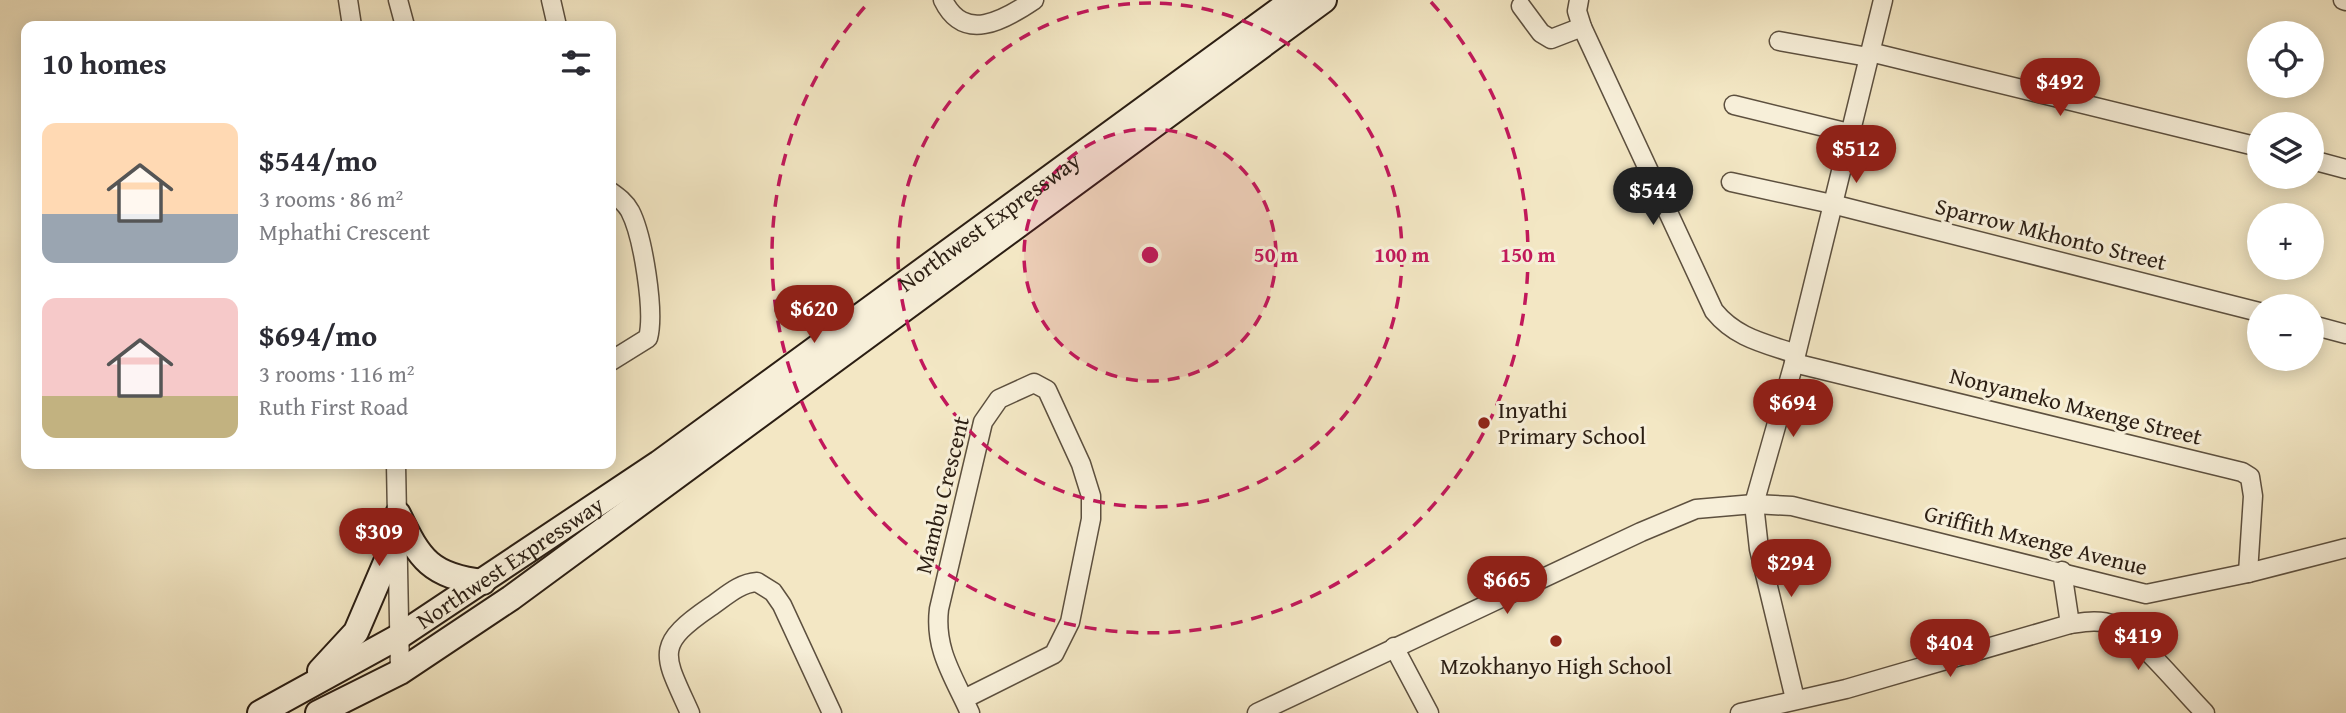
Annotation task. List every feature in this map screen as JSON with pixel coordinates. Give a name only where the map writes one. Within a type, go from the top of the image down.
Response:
[{"type":"main road","name":"Northwest Expressway","points":[[260,713],[288,700],[398,637],[659,463],[1293,0]]},
{"type":"main road","name":"Northwest Expressway","points":[[318,713],[400,671],[511,597],[1324,0]]},
{"type":"main road","points":[[398,524],[431,567],[444,575],[483,582]]},
{"type":"main road","points":[[288,700],[343,648],[356,632],[398,524]]},
{"type":"street","points":[[348,0],[351,21]]},
{"type":"street","points":[[398,0],[404,21]]},
{"type":"street","points":[[551,0],[556,21]]},
{"type":"street","points":[[943,0],[955,19],[965,24],[978,25],[1017,11],[1034,0]]},
{"type":"street","points":[[1579,0],[1577,10],[1581,27],[1714,311],[1733,331],[1795,358]]},
{"type":"street","points":[[1795,699],[1759,549],[1755,504],[1795,358],[1883,0]]},
{"type":"street","points":[[1521,6],[1541,33],[1551,39],[1581,27]]},
{"type":"street","points":[[1779,41],[1869,54],[2247,144]]},
{"type":"street","points":[[1734,105],[1849,133]]},
{"type":"street","points":[[2324,163],[2346,169]]},
{"type":"street","name":"Sparrow Mkhonto Street","points":[[1731,183],[1832,204],[2247,309]]},
{"type":"street","points":[[616,196],[623,201],[634,222],[652,322],[648,338],[616,359]]},
{"type":"street","points":[[2324,329],[2346,334]]},
{"type":"street","name":"Nonyameko Mxenge Street","points":[[1795,358],[2246,474],[2252,484],[2253,496],[2248,573]]},
{"type":"street","name":"Mambu Crescent","points":[[1034,383],[1047,390],[1081,464],[1091,496],[1091,519],[1070,622],[1054,654],[967,706],[943,660],[939,642],[937,627],[943,596],[983,422],[999,399],[1034,383]]},
{"type":"street","points":[[396,469],[400,671]]},
{"type":"street","name":"Griffith Mxenge Avenue","points":[[1258,713],[1394,647],[1696,509],[1755,504],[1792,506],[2146,594],[2248,573],[2346,548]]},
{"type":"street","points":[[2062,571],[2070,624]]},
{"type":"street","points":[[690,713],[668,658],[671,639],[680,628],[740,586],[757,582],[773,592],[782,605],[832,713]]},
{"type":"street","points":[[1740,713],[1846,689],[2070,624],[2089,622],[2115,625],[2135,641],[2205,713]]},
{"type":"street","points":[[1394,647],[1429,713]]},
{"type":"place","name":"Inyathi Primary School","points":[[1484,423]]},
{"type":"place","name":"Mzokhanyo High School","points":[[1556,641]]}]
